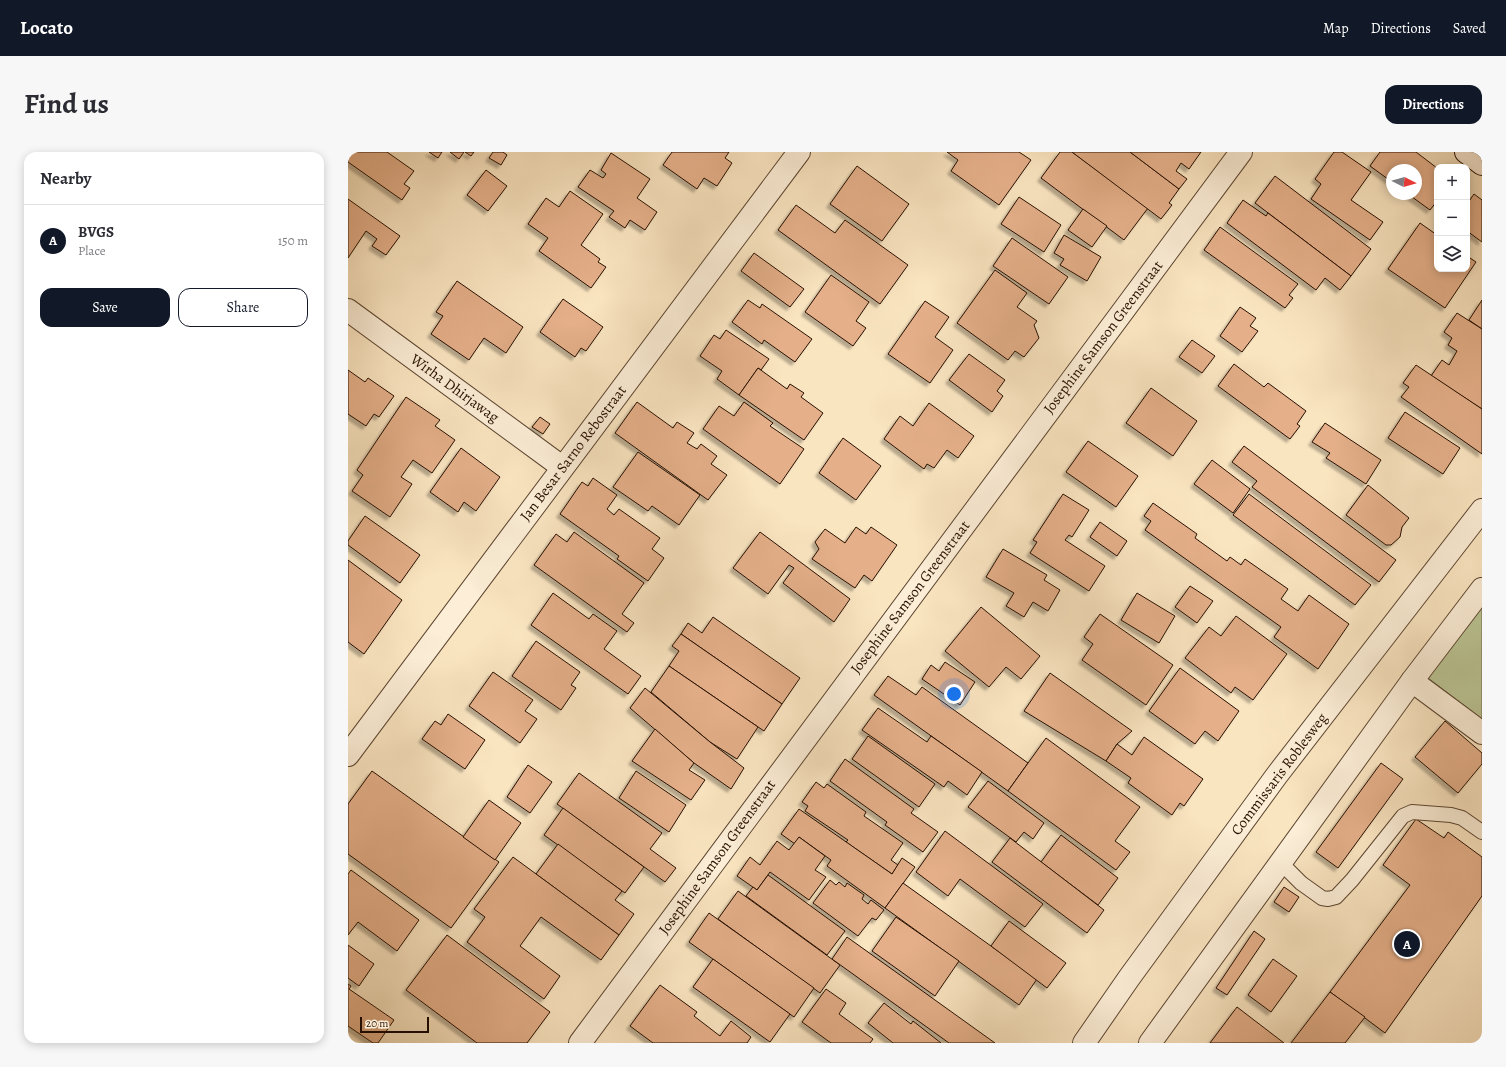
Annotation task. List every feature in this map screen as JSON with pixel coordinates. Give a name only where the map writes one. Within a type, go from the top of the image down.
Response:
[{"type":"street","name":"Jan Besar Sarno Rebostraat","points":[[348,754],[799,152]]},
{"type":"street","name":"Josephine Samson Greenstraat","points":[[580,1043],[1241,152]]},
{"type":"street","points":[[1466,152],[1482,164]]},
{"type":"street","name":"Wirha Dhirjawag","points":[[348,310],[562,467]]},
{"type":"street","name":"Commissaris Roblesweg","points":[[1084,1043],[1129,978],[1277,774],[1482,510]]},
{"type":"street","points":[[1150,1043],[1412,681],[1482,589]]},
{"type":"street","points":[[1412,681],[1482,733]]},
{"type":"lane","points":[[1280,862],[1301,883],[1322,898],[1328,899],[1336,897],[1352,880],[1403,816],[1407,814],[1412,812],[1452,815],[1462,818],[1482,832]]},
{"type":"green space","points":[[1482,606],[1482,719],[1428,678]]},
{"type":"building","points":[[353,152],[387,152],[414,171],[404,184],[410,188],[402,200],[348,162],[348,158]]},
{"type":"building","points":[[429,152],[442,152],[438,158]]},
{"type":"building","points":[[450,152],[464,152],[459,159]]},
{"type":"building","points":[[465,152],[474,152],[471,156]]},
{"type":"building","points":[[493,152],[503,152],[507,155],[501,165],[489,158]]},
{"type":"building","points":[[672,152],[729,152],[725,158],[732,163],[717,186],[704,178],[697,189],[663,165]]},
{"type":"building","points":[[947,152],[1019,152],[1031,160],[999,205],[951,171],[958,160]]},
{"type":"building","points":[[1060,152],[1072,152],[1148,208],[1124,240],[1041,178]]},
{"type":"building","points":[[1072,152],[1130,152],[1179,189],[1169,203],[1172,205],[1161,219]]},
{"type":"building","points":[[1130,152],[1201,152],[1189,169],[1181,163],[1176,171],[1187,179],[1179,189]]},
{"type":"building","points":[[1334,152],[1342,152],[1371,172],[1351,200],[1383,222],[1370,240],[1311,199],[1321,184],[1315,179]]},
{"type":"building","points":[[1380,152],[1416,152],[1434,166],[1434,205],[1430,210],[1416,200],[1422,200],[1422,164],[1386,164],[1386,178],[1370,166]]},
{"type":"building","points":[[611,153],[650,179],[637,198],[657,212],[645,230],[630,220],[625,228],[609,217],[614,211],[578,187],[590,170],[603,178],[606,174],[601,170]]},
{"type":"building","points":[[857,166],[909,204],[882,241],[830,204]]},
{"type":"building","points":[[486,170],[507,186],[488,211],[467,195]]},
{"type":"building","points":[[1275,176],[1371,249],[1351,276],[1255,203]]},
{"type":"building","points":[[570,191],[603,214],[581,245],[600,259],[598,262],[606,267],[591,288],[539,251],[548,238],[528,224],[546,198],[559,207]]},
{"type":"building","points":[[1474,194],[1482,200],[1482,242],[1470,233],[1470,200]]},
{"type":"building","points":[[1019,197],[1061,225],[1044,252],[1001,224]]},
{"type":"building","points":[[348,199],[400,236],[386,255],[372,246],[377,239],[366,231],[348,258]]},
{"type":"building","points":[[1243,200],[1266,216],[1268,213],[1351,276],[1340,290],[1325,278],[1316,290],[1227,223]]},
{"type":"building","points":[[796,205],[835,233],[845,220],[908,265],[880,304],[778,230]]},
{"type":"building","points":[[1083,209],[1107,226],[1092,247],[1068,230]]},
{"type":"building","points":[[1420,223],[1434,233],[1434,272],[1469,272],[1445,308],[1388,269]]},
{"type":"building","points":[[1220,227],[1298,284],[1289,295],[1293,298],[1285,308],[1204,250]]},
{"type":"building","points":[[1064,235],[1101,257],[1087,281],[1060,265],[1064,259],[1054,253]]},
{"type":"building","points":[[1012,238],[1068,277],[1049,304],[993,266]]},
{"type":"building","points":[[754,253],[804,289],[790,307],[741,271]]},
{"type":"building","points":[[1470,258],[1476,262],[1470,271]]},
{"type":"building","points":[[995,270],[1027,293],[1017,307],[1037,321],[1034,325],[1039,338],[1024,357],[1015,351],[1008,360],[957,323]]},
{"type":"building","points":[[831,275],[869,302],[856,321],[866,328],[853,346],[805,312]]},
{"type":"building","points":[[457,281],[523,327],[506,353],[484,338],[469,360],[431,334],[443,316],[436,312]]},
{"type":"building","points":[[563,299],[603,327],[586,351],[581,348],[575,357],[540,332]]},
{"type":"building","points":[[748,300],[760,308],[762,304],[812,339],[795,362],[764,340],[762,344],[732,322]]},
{"type":"building","points":[[1482,300],[1482,329],[1469,320]]},
{"type":"building","points":[[925,301],[949,317],[935,337],[953,350],[930,383],[888,354]]},
{"type":"building","points":[[1240,307],[1256,318],[1250,326],[1258,331],[1242,352],[1220,336]]},
{"type":"building","points":[[1457,313],[1482,329],[1482,409],[1431,376],[1442,360],[1449,365],[1457,351],[1448,345],[1452,338],[1444,332]]},
{"type":"building","points":[[726,330],[769,359],[761,370],[758,368],[739,395],[717,379],[722,371],[700,356],[714,335],[720,339]]},
{"type":"building","points":[[1192,340],[1215,356],[1202,373],[1179,357]]},
{"type":"building","points":[[969,354],[1005,380],[997,391],[1003,396],[992,412],[949,380]]},
{"type":"building","points":[[1234,364],[1264,387],[1268,383],[1306,411],[1297,424],[1300,426],[1290,439],[1218,386]]},
{"type":"building","points":[[1416,365],[1482,409],[1482,454],[1401,397],[1409,387],[1403,383]]},
{"type":"building","points":[[758,368],[787,389],[790,384],[804,393],[801,397],[823,413],[804,440],[739,395]]},
{"type":"building","points":[[348,370],[365,382],[368,378],[394,396],[379,417],[374,414],[366,426],[348,414]]},
{"type":"building","points":[[1151,388],[1197,421],[1173,456],[1126,423]]},
{"type":"building","points":[[406,397],[440,420],[435,426],[455,440],[432,473],[413,460],[401,477],[412,484],[390,517],[352,491],[363,475],[357,470]]},
{"type":"building","points":[[637,402],[673,428],[677,422],[694,433],[687,443],[697,449],[701,444],[717,456],[711,464],[727,475],[708,500],[615,433]]},
{"type":"building","points":[[744,402],[773,423],[770,426],[804,449],[780,484],[703,429],[719,406],[734,416]]},
{"type":"building","points":[[929,403],[974,436],[958,458],[947,450],[934,468],[927,464],[924,469],[884,439],[900,416],[913,426]]},
{"type":"building","points":[[1405,412],[1460,448],[1443,474],[1388,438]]},
{"type":"building","points":[[540,417],[550,424],[543,434],[532,427]]},
{"type":"building","points":[[1325,423],[1381,460],[1366,484],[1326,458],[1330,453],[1312,442]]},
{"type":"building","points":[[843,438],[881,466],[856,500],[819,473]]},
{"type":"building","points":[[1088,441],[1138,476],[1116,507],[1066,472]]},
{"type":"building","points":[[1244,446],[1396,560],[1379,582],[1252,487],[1257,481],[1232,462]]},
{"type":"building","points":[[461,448],[500,477],[476,511],[464,502],[458,512],[430,492]]},
{"type":"building","points":[[638,452],[700,495],[679,525],[652,506],[648,511],[613,487]]},
{"type":"building","points":[[1212,460],[1250,489],[1233,513],[1194,484]]},
{"type":"building","points":[[593,478],[617,495],[607,509],[614,515],[619,509],[660,538],[652,549],[664,558],[648,581],[617,559],[619,556],[560,514],[582,482],[588,486]]},
{"type":"building","points":[[1368,485],[1409,518],[1402,527],[1400,537],[1391,545],[1386,545],[1346,515]]},
{"type":"building","points":[[1063,494],[1089,510],[1072,537],[1069,535],[1065,540],[1105,566],[1089,591],[1030,553],[1037,542],[1033,540]]},
{"type":"building","points":[[1249,494],[1371,585],[1355,605],[1233,515]]},
{"type":"building","points":[[1153,503],[1197,534],[1195,538],[1227,561],[1230,557],[1241,565],[1245,559],[1288,589],[1281,599],[1298,611],[1309,595],[1349,624],[1318,669],[1274,637],[1281,627],[1145,530],[1151,521],[1144,516]]},
{"type":"building","points":[[365,516],[420,555],[400,583],[348,545],[348,541]]},
{"type":"building","points":[[1100,522],[1127,541],[1117,556],[1090,537]]},
{"type":"building","points":[[856,527],[866,534],[871,527],[897,545],[872,581],[864,575],[855,588],[812,559],[819,549],[815,542],[825,529],[845,543]]},
{"type":"building","points":[[574,532],[644,583],[622,614],[634,623],[627,632],[534,565],[556,534],[567,542]]},
{"type":"building","points":[[760,532],[850,599],[834,622],[783,583],[794,568],[789,565],[768,594],[733,568]]},
{"type":"building","points":[[1003,549],[1047,575],[1044,580],[1060,590],[1048,611],[1033,602],[1024,617],[1006,606],[1014,593],[986,577]]},
{"type":"building","points":[[348,560],[402,600],[364,654],[348,642]]},
{"type":"building","points":[[1190,586],[1213,601],[1197,623],[1175,607]]},
{"type":"building","points":[[553,593],[589,619],[593,614],[617,631],[604,649],[641,676],[628,694],[531,625]]},
{"type":"building","points":[[1137,593],[1175,616],[1159,643],[1121,620]]},
{"type":"building","points":[[981,607],[1040,656],[1021,679],[1006,667],[989,687],[945,651]]},
{"type":"building","points":[[1100,614],[1173,665],[1146,705],[1082,660],[1093,644],[1084,637]]},
{"type":"building","points":[[1236,616],[1287,654],[1253,700],[1235,687],[1231,693],[1185,658],[1209,627],[1221,636]]},
{"type":"building","points":[[713,617],[800,678],[782,704],[681,634],[688,623],[702,633]]},
{"type":"building","points":[[681,634],[782,704],[764,731],[669,666],[679,651],[672,646]]},
{"type":"building","points":[[536,641],[580,672],[571,685],[576,688],[561,710],[512,676]]},
{"type":"building","points":[[945,662],[975,682],[960,705],[922,679],[931,665],[939,671]]},
{"type":"building","points":[[669,666],[758,727],[737,759],[710,742],[651,692]]},
{"type":"building","points":[[1180,668],[1239,711],[1218,741],[1205,731],[1195,744],[1149,711]]},
{"type":"building","points":[[493,672],[533,700],[525,711],[537,719],[520,743],[469,706]]},
{"type":"building","points":[[1050,673],[1132,731],[1117,744],[1106,761],[1024,711]]},
{"type":"building","points":[[888,676],[916,695],[922,687],[1028,763],[1008,791],[874,695]]},
{"type":"building","points":[[645,688],[744,768],[731,789],[694,763],[630,708]]},
{"type":"building","points":[[878,708],[927,742],[931,736],[982,772],[967,795],[948,781],[944,787],[862,730]]},
{"type":"building","points":[[448,714],[485,740],[465,769],[422,739],[435,721],[441,725]]},
{"type":"building","points":[[1445,721],[1482,753],[1482,764],[1458,793],[1415,757]]},
{"type":"building","points":[[655,729],[694,763],[689,770],[705,780],[691,800],[632,761]]},
{"type":"building","points":[[868,736],[935,784],[919,807],[852,759]]},
{"type":"building","points":[[1144,737],[1203,779],[1184,806],[1180,803],[1172,815],[1128,783],[1131,778],[1106,761],[1117,744],[1132,755]]},
{"type":"building","points":[[1046,738],[1140,807],[1115,841],[1130,852],[1116,870],[1008,791]]},
{"type":"building","points":[[845,759],[914,809],[911,813],[938,832],[923,852],[885,825],[887,822],[830,781]]},
{"type":"building","points":[[1381,763],[1403,779],[1338,868],[1316,852]]},
{"type":"building","points":[[528,765],[552,782],[530,813],[507,797]]},
{"type":"building","points":[[372,771],[499,862],[451,928],[348,854],[348,804]]},
{"type":"building","points":[[636,771],[686,805],[669,832],[619,798]]},
{"type":"building","points":[[579,773],[662,833],[650,849],[676,868],[665,882],[557,804]]},
{"type":"building","points":[[988,781],[1044,823],[1033,839],[1024,832],[1016,842],[968,807]]},
{"type":"building","points":[[816,782],[824,788],[827,784],[866,812],[864,816],[903,843],[891,860],[898,865],[892,874],[846,842],[848,840],[805,811],[808,806],[802,802]]},
{"type":"building","points":[[489,800],[521,823],[495,860],[463,837]]},
{"type":"building","points":[[563,808],[644,867],[625,893],[544,835]]},
{"type":"building","points":[[799,809],[892,874],[902,858],[915,867],[885,908],[827,866],[831,860],[799,837],[795,844],[781,834]]},
{"type":"building","points":[[1416,819],[1444,838],[1448,832],[1482,857],[1482,896],[1385,1033],[1330,992],[1410,885],[1383,865]]},
{"type":"building","points":[[945,831],[1043,904],[1025,927],[960,879],[948,896],[916,872]]},
{"type":"building","points":[[1061,835],[1118,878],[1098,905],[1041,862]]},
{"type":"building","points":[[799,837],[825,856],[815,870],[826,877],[809,900],[770,872],[757,890],[737,876],[750,857],[760,865],[777,841],[789,850]]},
{"type":"building","points":[[1010,838],[1104,910],[1087,933],[992,862]]},
{"type":"building","points":[[558,844],[622,891],[615,900],[634,914],[619,935],[536,874]]},
{"type":"building","points":[[513,857],[619,935],[601,960],[541,917],[520,946],[560,976],[544,999],[467,942],[485,917],[474,909]]},
{"type":"building","points":[[351,870],[419,920],[397,951],[358,922],[348,935],[348,874]]},
{"type":"building","points":[[768,875],[845,931],[827,955],[746,896],[753,887],[757,890]]},
{"type":"building","points":[[830,880],[836,885],[839,882],[845,887],[847,883],[864,895],[862,899],[868,904],[871,900],[884,910],[876,920],[872,918],[858,936],[813,903]]},
{"type":"building","points":[[903,883],[1037,979],[1019,1005],[885,908]]},
{"type":"building","points":[[1284,887],[1299,897],[1289,912],[1274,902]]},
{"type":"building","points":[[738,891],[840,965],[820,993],[718,919]]},
{"type":"building","points":[[709,913],[814,988],[794,1017],[689,942]]},
{"type":"building","points":[[896,917],[959,961],[935,996],[872,951]]},
{"type":"building","points":[[1009,921],[1066,963],[1047,988],[991,946]]},
{"type":"building","points":[[1254,931],[1265,939],[1227,995],[1216,988]]},
{"type":"building","points":[[447,935],[550,1012],[527,1043],[477,1043],[406,990]]},
{"type":"building","points":[[847,937],[995,1043],[949,1043],[832,959]]},
{"type":"building","points":[[348,945],[374,964],[359,986],[348,978]]},
{"type":"building","points":[[713,959],[790,1014],[770,1042],[693,987]]},
{"type":"building","points":[[1273,959],[1297,976],[1271,1012],[1248,995]]},
{"type":"building","points":[[348,984],[351,986],[349,989],[394,1020],[378,1043],[373,1043],[348,1026]]},
{"type":"building","points":[[660,985],[697,1012],[694,1016],[720,1036],[731,1021],[751,1037],[747,1043],[653,1043],[630,1026]]},
{"type":"building","points":[[826,989],[846,1003],[839,1014],[873,1039],[870,1043],[831,1043],[802,1022]]},
{"type":"building","points":[[1330,992],[1365,1017],[1345,1043],[1291,1043]]},
{"type":"building","points":[[884,1003],[911,1024],[913,1021],[941,1043],[893,1043],[868,1023]]},
{"type":"building","points":[[1237,1007],[1284,1043],[1210,1043]]},
{"type":"place","name":"BVGS","points":[[1407,944]]}]
